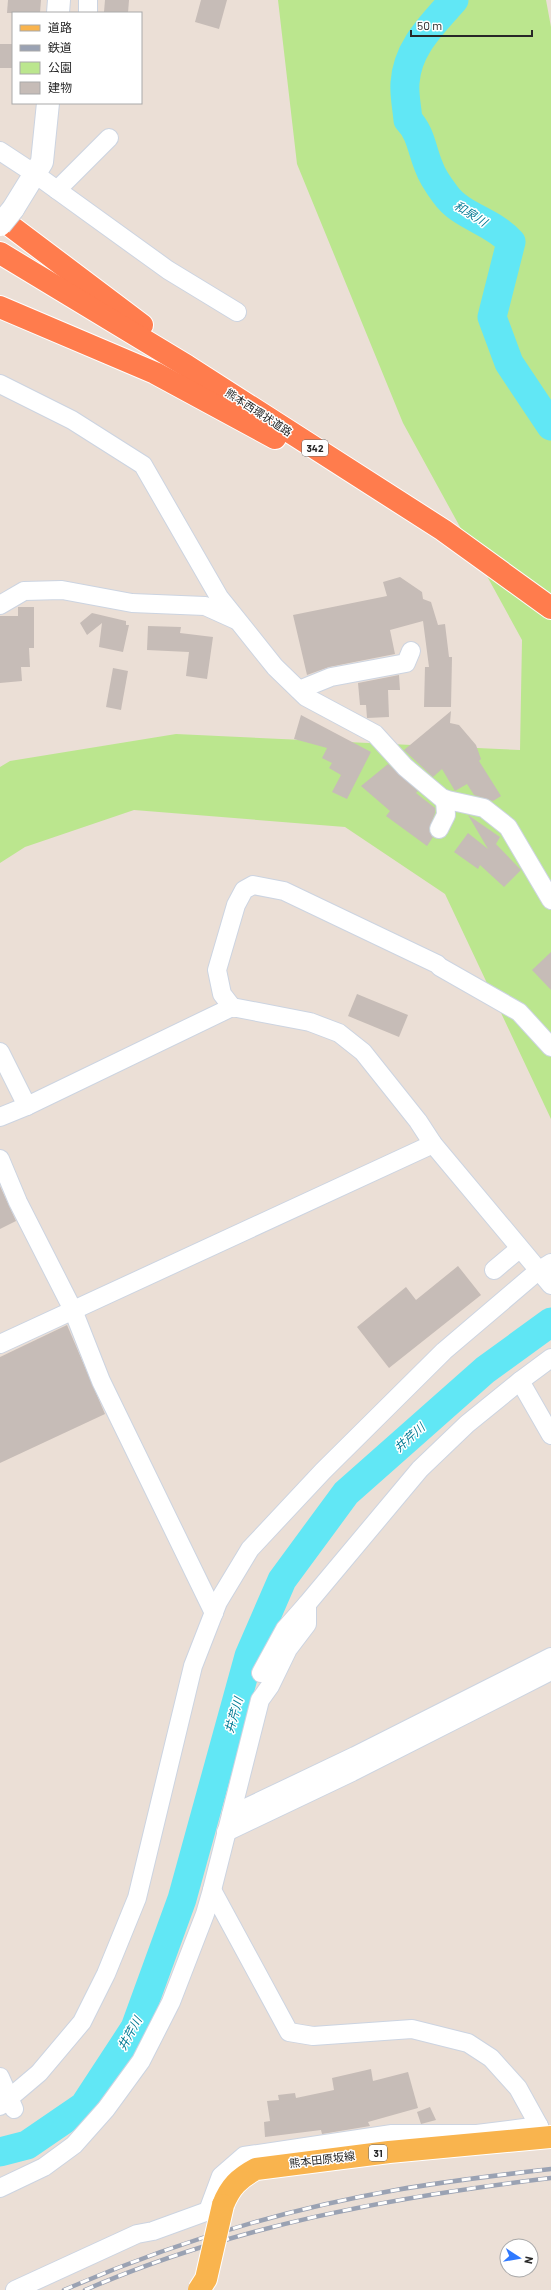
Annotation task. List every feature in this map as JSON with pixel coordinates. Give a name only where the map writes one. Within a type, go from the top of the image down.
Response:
[{"type":"highway","points":[[4,218],[136,319],[187,366]]},
{"type":"highway","name":"熊本西環状道路","points":[[0,253],[187,366],[443,530],[551,608]]},
{"type":"highway","points":[[0,307],[156,373],[443,530]]},
{"type":"main road","name":"熊本田原坂線","points":[[199,2290],[206,2279],[223,2205],[228,2192],[239,2178],[256,2169],[543,2134]]},
{"type":"street","points":[[58,12],[59,0]]},
{"type":"street","points":[[88,0],[88,12]]},
{"type":"street","points":[[4,218],[42,162],[48,104]]},
{"type":"street","points":[[57,190],[109,138]]},
{"type":"street","points":[[0,151],[35,174],[168,270],[237,312]]},
{"type":"street","points":[[0,384],[72,420],[143,465],[219,597],[275,667],[306,697],[375,734],[405,767],[445,799],[484,808],[508,827],[551,900]]},
{"type":"street","points":[[0,605],[24,591],[62,590],[132,603],[205,606],[239,622]]},
{"type":"street","points":[[299,690],[331,678],[406,664],[411,651]]},
{"type":"street","points":[[439,829],[446,815],[445,799]]},
{"type":"street","points":[[232,1007],[222,994],[217,970],[236,905],[244,890],[253,885],[265,886],[284,891],[437,964],[519,1012],[551,1047]]},
{"type":"street","points":[[0,1117],[27,1106],[232,1007],[310,1022],[339,1033],[362,1052],[418,1121],[434,1144],[520,1249],[545,1267],[551,1285]]},
{"type":"street","points":[[0,1052],[27,1106]]},
{"type":"street","points":[[0,1344],[434,1144]]},
{"type":"street","points":[[0,1159],[18,1202],[73,1310],[101,1381],[214,1613]]},
{"type":"street","points":[[494,1270],[520,1249]]},
{"type":"street","points":[[0,2077],[8,2105],[40,2073],[82,2022],[106,1974],[137,1898],[193,1666],[218,1602],[250,1549],[323,1471],[444,1351],[545,1267]]},
{"type":"street","points":[[261,1673],[285,1629],[420,1469],[467,1424],[551,1358]]},
{"type":"street","points":[[520,1381],[551,1435]]},
{"type":"street","points":[[0,2188],[44,2167],[74,2145],[106,2109],[141,2061],[171,2002],[205,1914],[260,1700],[270,1686],[288,1650],[307,1624],[307,1604]]},
{"type":"street","points":[[230,1815],[355,1756],[551,1656]]},
{"type":"street","points":[[226,1832],[352,1772],[551,1671]]},
{"type":"street","points":[[15,2290],[138,2234],[153,2231],[208,2211],[221,2176],[244,2156],[392,2134],[543,2134],[518,2088],[491,2058],[468,2043],[412,2029],[313,2036],[290,2032],[212,1890]]},
{"type":"green space","points":[[278,0],[546,0],[551,27],[551,1119],[445,894],[345,827],[134,810],[25,847],[0,863],[0,767],[10,761],[176,734],[520,750],[522,640],[403,423],[297,164]]},
{"type":"building","points":[[8,0],[41,0],[40,12],[7,13]]},
{"type":"building","points":[[105,0],[129,0],[128,12],[104,12]]},
{"type":"building","points":[[201,0],[227,0],[219,29],[195,22]]},
{"type":"building","points":[[0,44],[12,44],[12,68],[0,68]]},
{"type":"building","points":[[400,577],[422,592],[423,599],[431,602],[438,625],[445,624],[449,657],[452,657],[451,707],[424,707],[425,667],[429,667],[423,621],[390,630],[395,654],[329,667],[307,675],[293,615],[387,596],[383,582]]},
{"type":"building","points":[[18,607],[34,607],[34,648],[29,648],[30,667],[21,667],[22,681],[0,683],[0,616],[18,616]]},
{"type":"building","points":[[92,613],[126,621],[126,625],[129,625],[123,652],[99,647],[102,623],[87,635],[80,623]]},
{"type":"building","points":[[148,626],[181,627],[180,633],[213,637],[207,679],[186,676],[189,652],[147,650]]},
{"type":"building","points":[[113,668],[128,671],[121,710],[106,707]]},
{"type":"building","points":[[399,675],[400,690],[388,690],[389,717],[367,718],[366,705],[360,705],[358,683]]},
{"type":"building","points":[[451,711],[450,723],[459,725],[476,745],[481,759],[479,761],[501,796],[493,801],[474,795],[467,784],[455,791],[442,769],[433,777],[404,750]]},
{"type":"building","points":[[301,715],[371,752],[347,799],[332,792],[341,775],[329,768],[332,763],[322,758],[327,748],[294,739]]},
{"type":"building","points":[[388,764],[418,791],[416,793],[435,808],[435,813],[429,829],[433,837],[427,846],[386,816],[390,811],[361,786]]},
{"type":"building","points":[[468,815],[500,837],[496,844],[521,870],[504,887],[480,865],[478,869],[454,852],[468,833],[488,849]]},
{"type":"building","points":[[551,952],[551,990],[532,970]]},
{"type":"building","points":[[357,994],[408,1015],[399,1037],[348,1016]]},
{"type":"building","points":[[0,1186],[16,1221],[0,1229]]},
{"type":"building","points":[[458,1266],[481,1295],[389,1368],[357,1327],[406,1287],[416,1300]]},
{"type":"building","points":[[67,1325],[105,1414],[0,1463],[0,1357]]},
{"type":"building","points":[[371,2069],[373,2081],[408,2072],[418,2108],[368,2122],[370,2126],[322,2134],[321,2130],[265,2137],[264,2122],[270,2121],[267,2101],[279,2100],[278,2095],[295,2093],[296,2098],[334,2090],[332,2078]]},
{"type":"building","points":[[430,2107],[436,2120],[421,2124],[417,2112]]},
{"type":"waterway","name":"和泉川","points":[[454,0],[429,28],[410,59],[405,83],[408,120],[419,136],[432,174],[445,194],[452,202],[468,214],[495,229],[511,242],[492,317],[509,363],[551,426]]},
{"type":"waterway","name":"井芹川","points":[[0,2152],[27,2145],[84,2106],[135,2028],[182,1899],[249,1656],[282,1580],[346,1493],[485,1370],[551,1322]]},
{"type":"railway","points":[[64,2290],[104,2273],[186,2243],[269,2218],[353,2198],[415,2187],[473,2178],[551,2169]]},
{"type":"railway","points":[[85,2290],[198,2248],[256,2231],[314,2217],[432,2195],[551,2178]]}]
